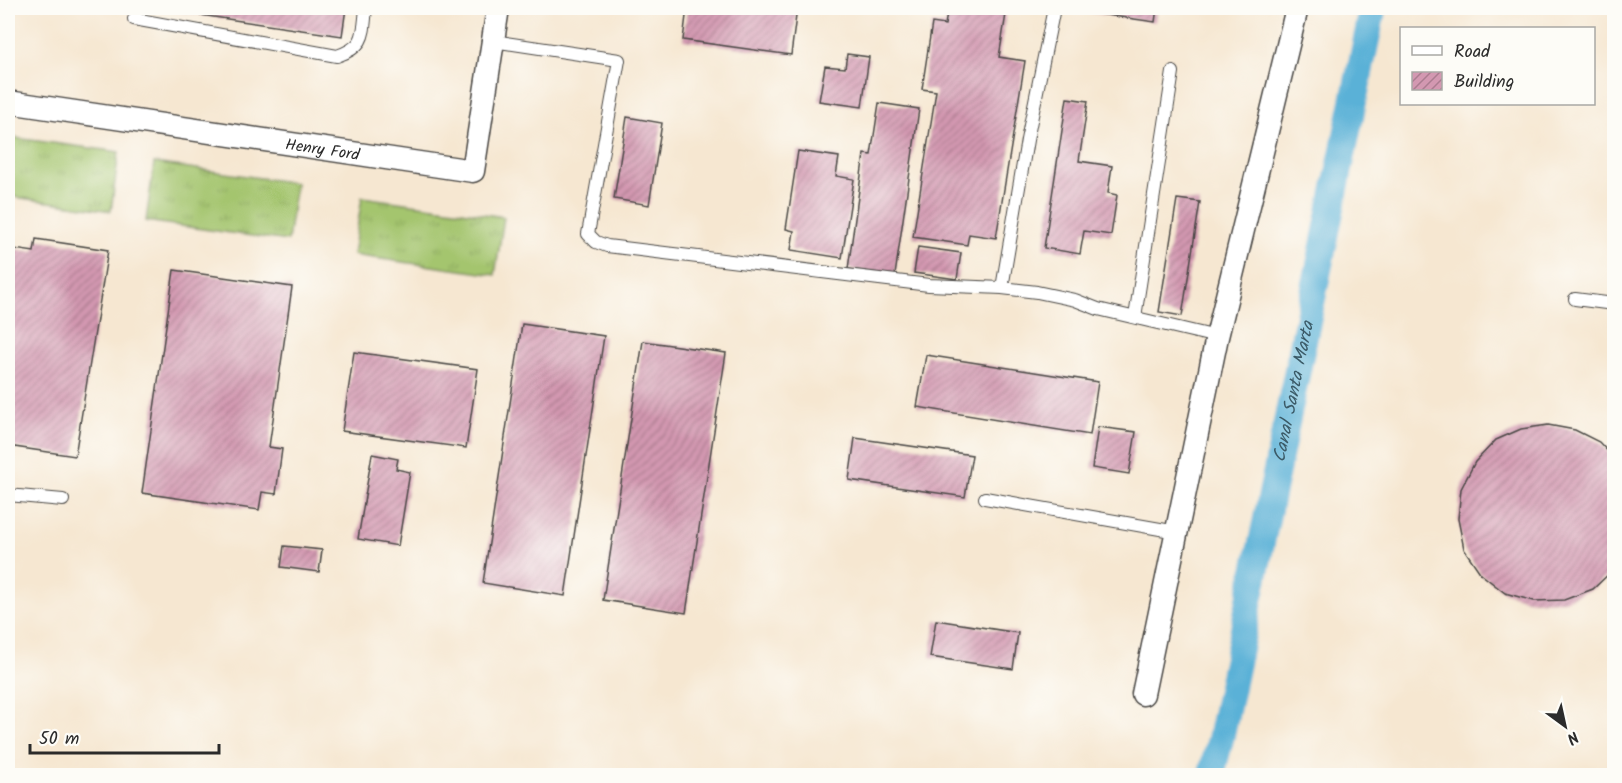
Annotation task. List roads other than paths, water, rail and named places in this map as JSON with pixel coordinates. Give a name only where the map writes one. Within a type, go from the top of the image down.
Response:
[{"type":"street","name":"Henry Ford","points":[[8,102],[473,171],[498,8]]},
{"type":"street","points":[[1143,694],[1217,337],[1297,8]]},
{"type":"lane","points":[[134,20],[337,56],[352,51],[362,39],[366,8]]},
{"type":"lane","points":[[1002,288],[1027,140],[1054,8]]},
{"type":"lane","points":[[493,41],[619,60],[588,234],[596,242],[607,246],[929,285],[1037,291],[1075,300],[1098,309],[1217,337]]},
{"type":"lane","points":[[1135,317],[1173,72]]},
{"type":"lane","points":[[1575,298],[1614,304]]},
{"type":"lane","points":[[8,495],[63,500]]},
{"type":"lane","points":[[985,498],[1177,532]]},
{"type":"waterway","name":"Canal Santa Marta","points":[[1211,776],[1373,8]]}]
